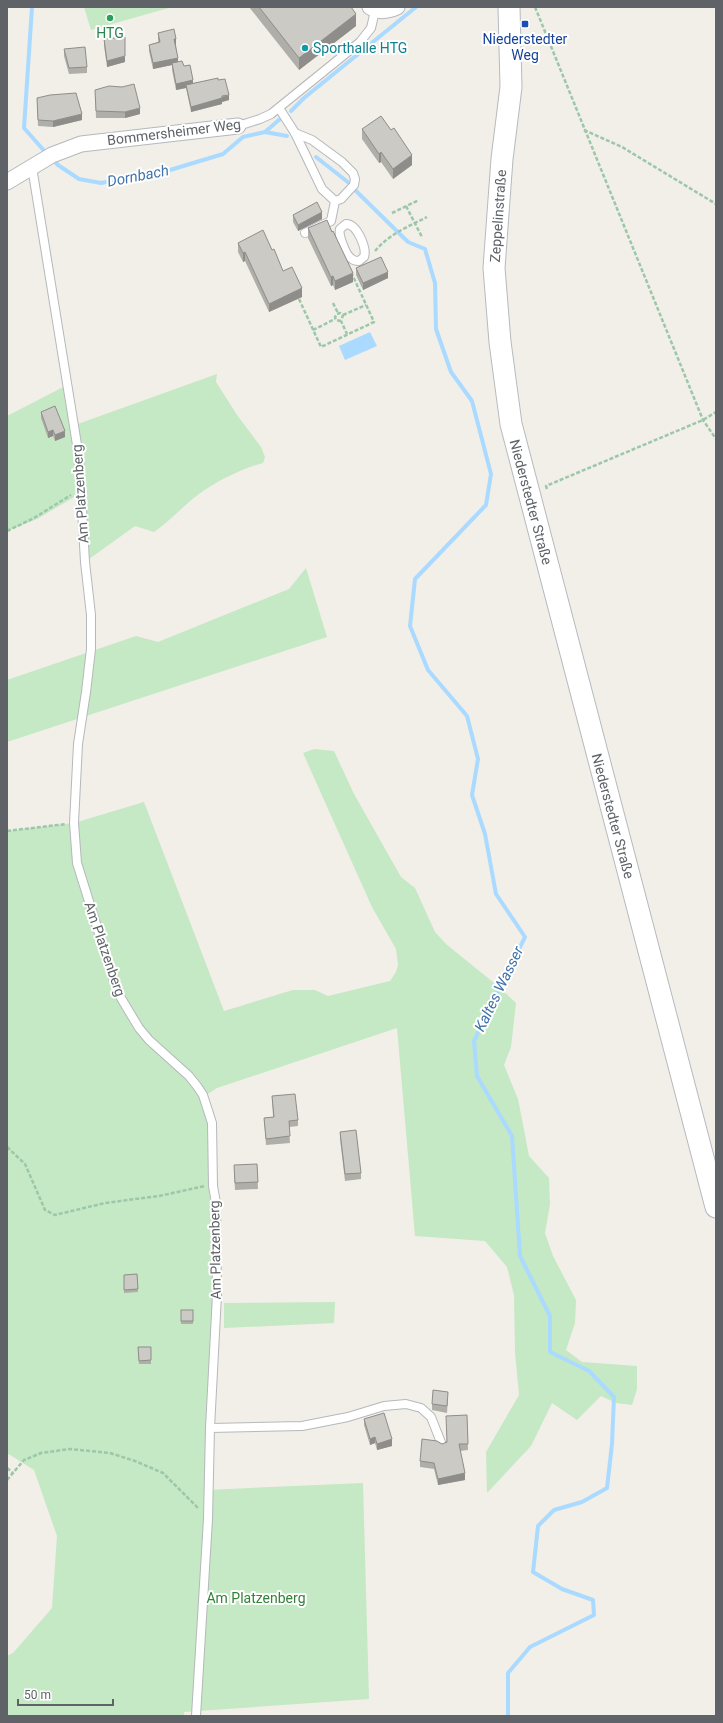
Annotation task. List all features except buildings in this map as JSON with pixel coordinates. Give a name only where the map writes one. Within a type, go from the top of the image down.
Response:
[{"type":"main road","name":"Zeppelinstraße","points":[[509,7],[511,87],[502,159],[494,268],[500,342],[511,424]]},
{"type":"main road","name":"Niederstedter Straße","points":[[511,424],[716,1207]]},
{"type":"street","points":[[372,9],[384,11],[398,7]]},
{"type":"street","name":"Bommersheimer Weg","points":[[7,182],[42,161],[81,144],[238,126]]},
{"type":"lane","name":"Bommersheimer Weg","points":[[238,126],[260,119],[279,108],[360,42],[371,28],[372,9]]},
{"type":"lane","points":[[279,108],[295,134],[322,188],[335,201]]},
{"type":"lane","points":[[295,134],[312,140],[342,162],[353,173],[355,178],[354,185],[341,199],[335,201]]},
{"type":"lane","name":"Am Platzenberg","points":[[42,161],[79,457],[85,562],[91,615],[91,648],[78,744],[74,823],[77,863],[112,975],[121,998],[139,1028],[149,1040],[189,1076],[197,1086],[203,1095],[212,1123],[213,1186],[216,1203],[217,1295],[210,1428],[208,1519],[196,1716]]},
{"type":"lane","points":[[331,221],[335,201]]},
{"type":"lane","points":[[331,221],[340,229],[340,236],[349,257],[354,260],[360,260],[364,256],[365,250],[354,227],[346,224],[340,229]]},
{"type":"lane","points":[[305,233],[331,221]]},
{"type":"lane","points":[[210,1428],[302,1426],[348,1417],[384,1406],[406,1404],[421,1408],[431,1417],[442,1445]]},
{"type":"path","points":[[535,7],[703,420],[716,439]]},
{"type":"path","points":[[584,130],[622,147],[716,204]]},
{"type":"path","points":[[392,213],[418,200]]},
{"type":"path","points":[[406,206],[422,237]]},
{"type":"path","points":[[364,256],[372,255],[381,244],[400,231],[427,217]]},
{"type":"path","points":[[299,299],[321,347],[374,322],[350,271],[354,260]]},
{"type":"path","points":[[333,303],[338,313],[343,315],[366,305]]},
{"type":"path","points":[[313,330],[335,319],[335,316],[338,313]]},
{"type":"path","points":[[341,321],[343,315]]},
{"type":"path","points":[[335,319],[341,321],[348,334]]},
{"type":"path","points":[[546,486],[703,420],[716,412]]},
{"type":"path","points":[[7,531],[34,518],[81,489]]},
{"type":"path","points":[[7,831],[74,823]]},
{"type":"path","points":[[8,1149],[25,1164],[45,1210],[55,1215],[105,1203],[144,1198],[186,1188],[213,1186]]},
{"type":"path","points":[[7,1480],[24,1460],[41,1453],[70,1449],[110,1453],[163,1473],[187,1495],[208,1519]]},
{"type":"path","points":[[7,1468],[13,1473]]},
{"type":"green space","name":"HTG","points":[[84,7],[172,7],[91,30]]},
{"type":"green space","points":[[217,374],[216,382],[237,415],[261,447],[265,457],[263,463],[238,472],[206,489],[154,532],[135,526],[85,562],[81,493],[37,519],[7,531],[7,416],[69,384],[75,425]]},
{"type":"green space","points":[[306,568],[327,637],[7,742],[7,680],[136,636],[158,642],[289,589]]},
{"type":"green space","points":[[314,749],[334,751],[354,794],[401,877],[415,888],[435,932],[446,944],[499,987],[516,1003],[511,1047],[504,1065],[518,1099],[529,1156],[549,1178],[550,1204],[545,1233],[553,1256],[576,1300],[575,1323],[566,1350],[582,1362],[637,1366],[637,1389],[632,1405],[616,1403],[601,1396],[577,1420],[552,1403],[531,1446],[487,1493],[486,1452],[519,1395],[515,1352],[514,1295],[507,1267],[485,1241],[415,1236],[397,1028],[217,1088],[206,1095],[196,1079],[166,1052],[147,1032],[142,1034],[194,1084],[203,1100],[208,1124],[210,1201],[213,1220],[216,1296],[206,1490],[363,1483],[369,1699],[184,1712],[184,1716],[7,1716],[7,1656],[13,1653],[52,1608],[57,1536],[34,1470],[7,1453],[7,831],[74,823],[144,802],[224,1011],[293,990],[315,990],[328,996],[390,981],[396,972],[398,965],[396,949],[372,907],[303,753]]},
{"type":"green space","points":[[335,1302],[334,1323],[224,1328],[224,1303]]},
{"type":"water","points":[[370,332],[377,346],[345,360],[339,346]]},
{"type":"waterway","name":"Dornbach","points":[[32,7],[24,128],[47,154]]},
{"type":"waterway","points":[[291,111],[304,98],[416,7]]},
{"type":"waterway","points":[[265,132],[280,119]]},
{"type":"waterway","name":"Dornbach","points":[[52,159],[58,165],[79,179],[101,183],[126,178],[147,177],[223,154],[243,137],[265,132],[287,136]]},
{"type":"waterway","name":"Kaltes Wasser","points":[[316,157],[349,183]]},
{"type":"waterway","name":"Kaltes Wasser","points":[[355,190],[408,242],[425,249],[435,283],[436,329],[451,372],[472,401],[491,474],[486,505],[415,579],[410,626],[428,670],[467,716],[478,759],[472,795],[485,834],[496,894],[525,937],[474,1041],[477,1076],[512,1136],[520,1256],[550,1316],[550,1352],[589,1371],[614,1397],[612,1444],[607,1488],[582,1502],[554,1510],[538,1526],[533,1572],[562,1589],[593,1600],[594,1615],[530,1647],[508,1673],[508,1716]]},
{"type":"place","name":"HTG","points":[[110,18]]},
{"type":"place","name":"Niederstedter Weg","points":[[525,24]]},
{"type":"place","name":"Sporthalle HTG","points":[[305,48]]}]
